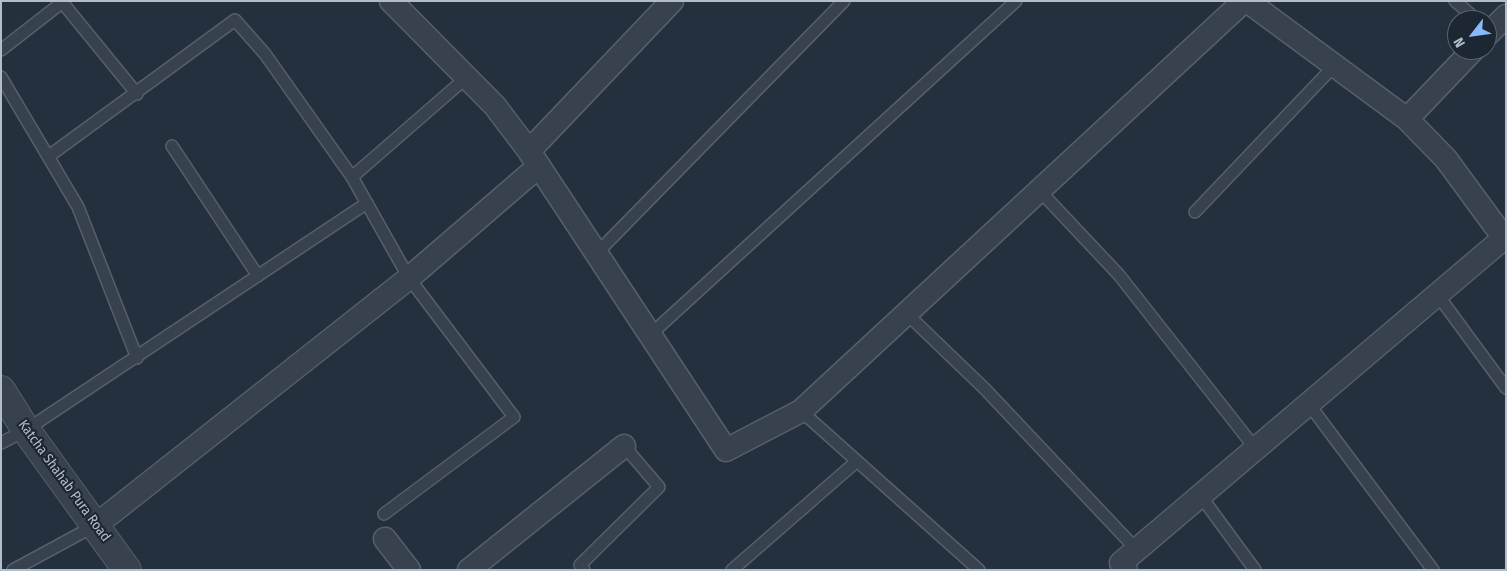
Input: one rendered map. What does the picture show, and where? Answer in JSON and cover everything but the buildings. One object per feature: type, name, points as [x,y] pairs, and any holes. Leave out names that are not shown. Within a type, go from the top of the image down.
[{"type":"street","points":[[96,525],[409,278],[534,158],[672,1]]},
{"type":"street","points":[[392,2],[495,106],[534,158],[726,450],[801,411],[1245,1],[1335,65],[1407,120],[1446,159],[1505,240],[1308,402],[1121,563],[1126,570]]},
{"type":"street","points":[[1407,120],[1464,60]]},
{"type":"street","name":"Katcha Shahab Pura Road","points":[[1,390],[26,430],[127,570]]},
{"type":"street","points":[[469,570],[624,446]]},
{"type":"street","points":[[385,539],[409,570]]},
{"type":"lane","points":[[597,254],[844,1]]},
{"type":"lane","points":[[650,335],[1016,1]]},
{"type":"lane","points":[[1455,1],[1467,10]]},
{"type":"lane","points":[[1,50],[63,2],[137,94]]},
{"type":"lane","points":[[49,156],[137,94],[235,20],[265,54],[352,177],[409,278],[514,417],[384,514]]},
{"type":"lane","points":[[1195,212],[1335,65]]},
{"type":"lane","points":[[1,77],[78,207],[137,358]]},
{"type":"lane","points":[[352,177],[467,77]]},
{"type":"lane","points":[[172,146],[258,276]]},
{"type":"lane","points":[[1040,191],[1119,275],[1255,448]]},
{"type":"lane","points":[[1,443],[26,430],[137,358],[367,203]]},
{"type":"lane","points":[[1437,294],[1506,388]]},
{"type":"lane","points":[[907,314],[985,389],[1136,550]]},
{"type":"lane","points":[[1308,402],[1433,570]]},
{"type":"lane","points":[[801,411],[979,570]]},
{"type":"lane","points":[[584,570],[580,565],[659,487],[624,446]]},
{"type":"lane","points":[[732,570],[857,460]]},
{"type":"lane","points":[[1200,495],[1255,570]]},
{"type":"lane","points":[[13,570],[96,525]]}]
